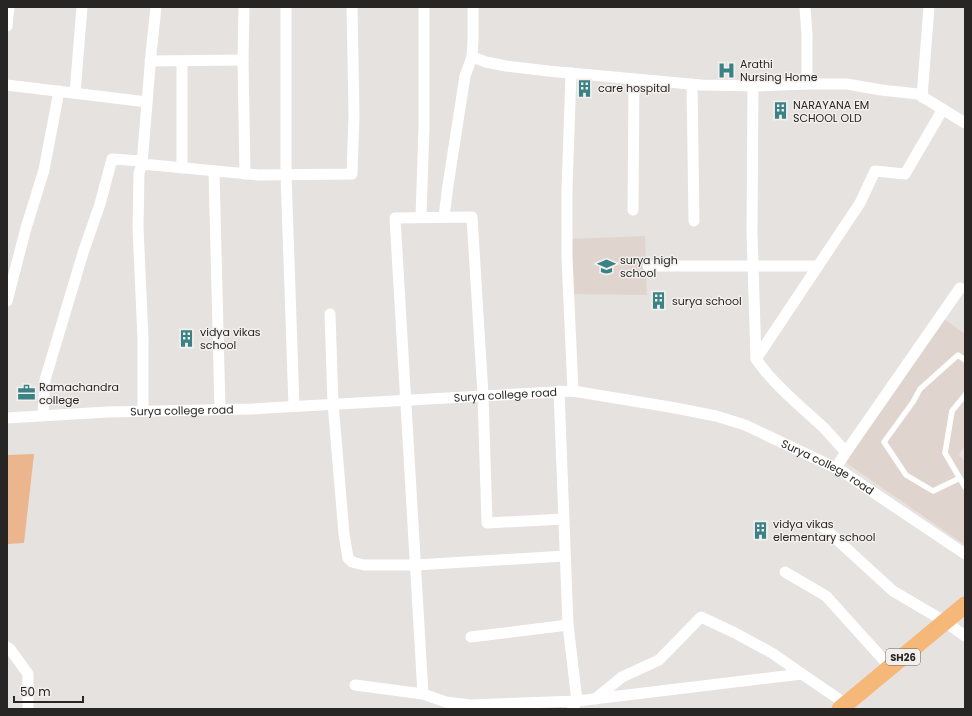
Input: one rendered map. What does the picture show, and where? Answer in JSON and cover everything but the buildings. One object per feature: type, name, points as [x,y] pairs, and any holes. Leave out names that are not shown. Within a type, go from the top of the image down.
[{"type":"main road","name":"SH26","points":[[843,706],[965,605]]},
{"type":"street","points":[[7,26],[9,7]]},
{"type":"street","points":[[75,93],[82,7]]},
{"type":"street","points":[[143,411],[143,339],[138,227],[139,173],[142,163],[156,7]]},
{"type":"street","points":[[244,7],[243,60],[245,174]]},
{"type":"street","points":[[286,7],[286,174],[294,406]]},
{"type":"street","points":[[44,415],[45,380],[80,260],[100,204],[112,159],[245,174],[352,174],[354,115],[352,7]]},
{"type":"street","points":[[422,218],[424,7]]},
{"type":"street","points":[[444,217],[465,76],[472,57],[473,7]]},
{"type":"street","points":[[805,7],[807,35],[806,84]]},
{"type":"street","points":[[922,97],[929,7]]},
{"type":"street","points":[[472,57],[486,62],[506,66],[692,84],[753,86],[847,84],[918,94],[965,123]]},
{"type":"street","points":[[150,61],[243,60]]},
{"type":"street","points":[[182,61],[182,168]]},
{"type":"street","points":[[571,73],[567,189],[567,258],[573,391]]},
{"type":"street","points":[[633,210],[634,79]]},
{"type":"street","points":[[692,84],[694,221]]},
{"type":"street","points":[[7,85],[147,102]]},
{"type":"street","points":[[753,86],[756,359],[766,373],[823,427],[846,452]]},
{"type":"street","points":[[7,301],[26,228],[44,170],[59,91]]},
{"type":"street","points":[[756,359],[860,203],[875,171],[905,174],[943,109]]},
{"type":"street","points":[[214,171],[220,409]]},
{"type":"street","points":[[423,694],[395,218],[472,217],[483,395],[488,523],[563,519]]},
{"type":"street","points":[[648,266],[818,266]]},
{"type":"street","points":[[836,468],[960,288]]},
{"type":"street","points":[[330,314],[334,403],[344,534],[348,558],[352,562],[364,565],[416,565],[565,556]]},
{"type":"street","points":[[559,391],[568,625],[575,705]]},
{"type":"street","name":"Surya college road","points":[[7,418],[44,415],[294,406],[573,391],[716,416],[744,425],[836,468],[965,554]]},
{"type":"street","points":[[822,526],[893,591],[944,621],[965,636]]},
{"type":"street","points":[[785,572],[826,596],[890,667]]},
{"type":"street","points":[[595,699],[622,677],[660,660],[701,617],[772,653],[843,706]]},
{"type":"street","points":[[471,637],[568,625]]},
{"type":"street","points":[[7,647],[28,674],[28,709]]},
{"type":"street","points":[[355,685],[423,694],[446,702],[470,706],[575,705],[595,699],[802,674]]},
{"type":"lane","points":[[960,478],[933,491],[906,475],[884,442],[913,402],[920,389],[958,355],[965,360]]},
{"type":"lane","points":[[965,394],[952,411],[946,454],[965,487]]},
{"type":"shaded area","name":"surya high school","points":[[645,236],[647,295],[569,294],[567,239]]},
{"type":"shaded area","points":[[943,318],[965,334],[965,445],[959,455],[965,461],[965,545],[845,462]]},
{"type":"shaded area","points":[[34,454],[24,543],[7,544],[7,455]]},
{"type":"place","name":"Arathi Nursing Home","points":[[727,70]]},
{"type":"place","name":"care hospital","points":[[585,88]]},
{"type":"place","name":"NARAYANA EM SCHOOL OLD","points":[[780,111]]},
{"type":"place","name":"surya high school","points":[[607,266]]},
{"type":"place","name":"surya school","points":[[659,301]]},
{"type":"place","name":"vidya vikas school","points":[[187,338]]},
{"type":"place","name":"Ramachandra college","points":[[26,393]]},
{"type":"place","name":"vidya vikas elementary school","points":[[760,530]]}]
